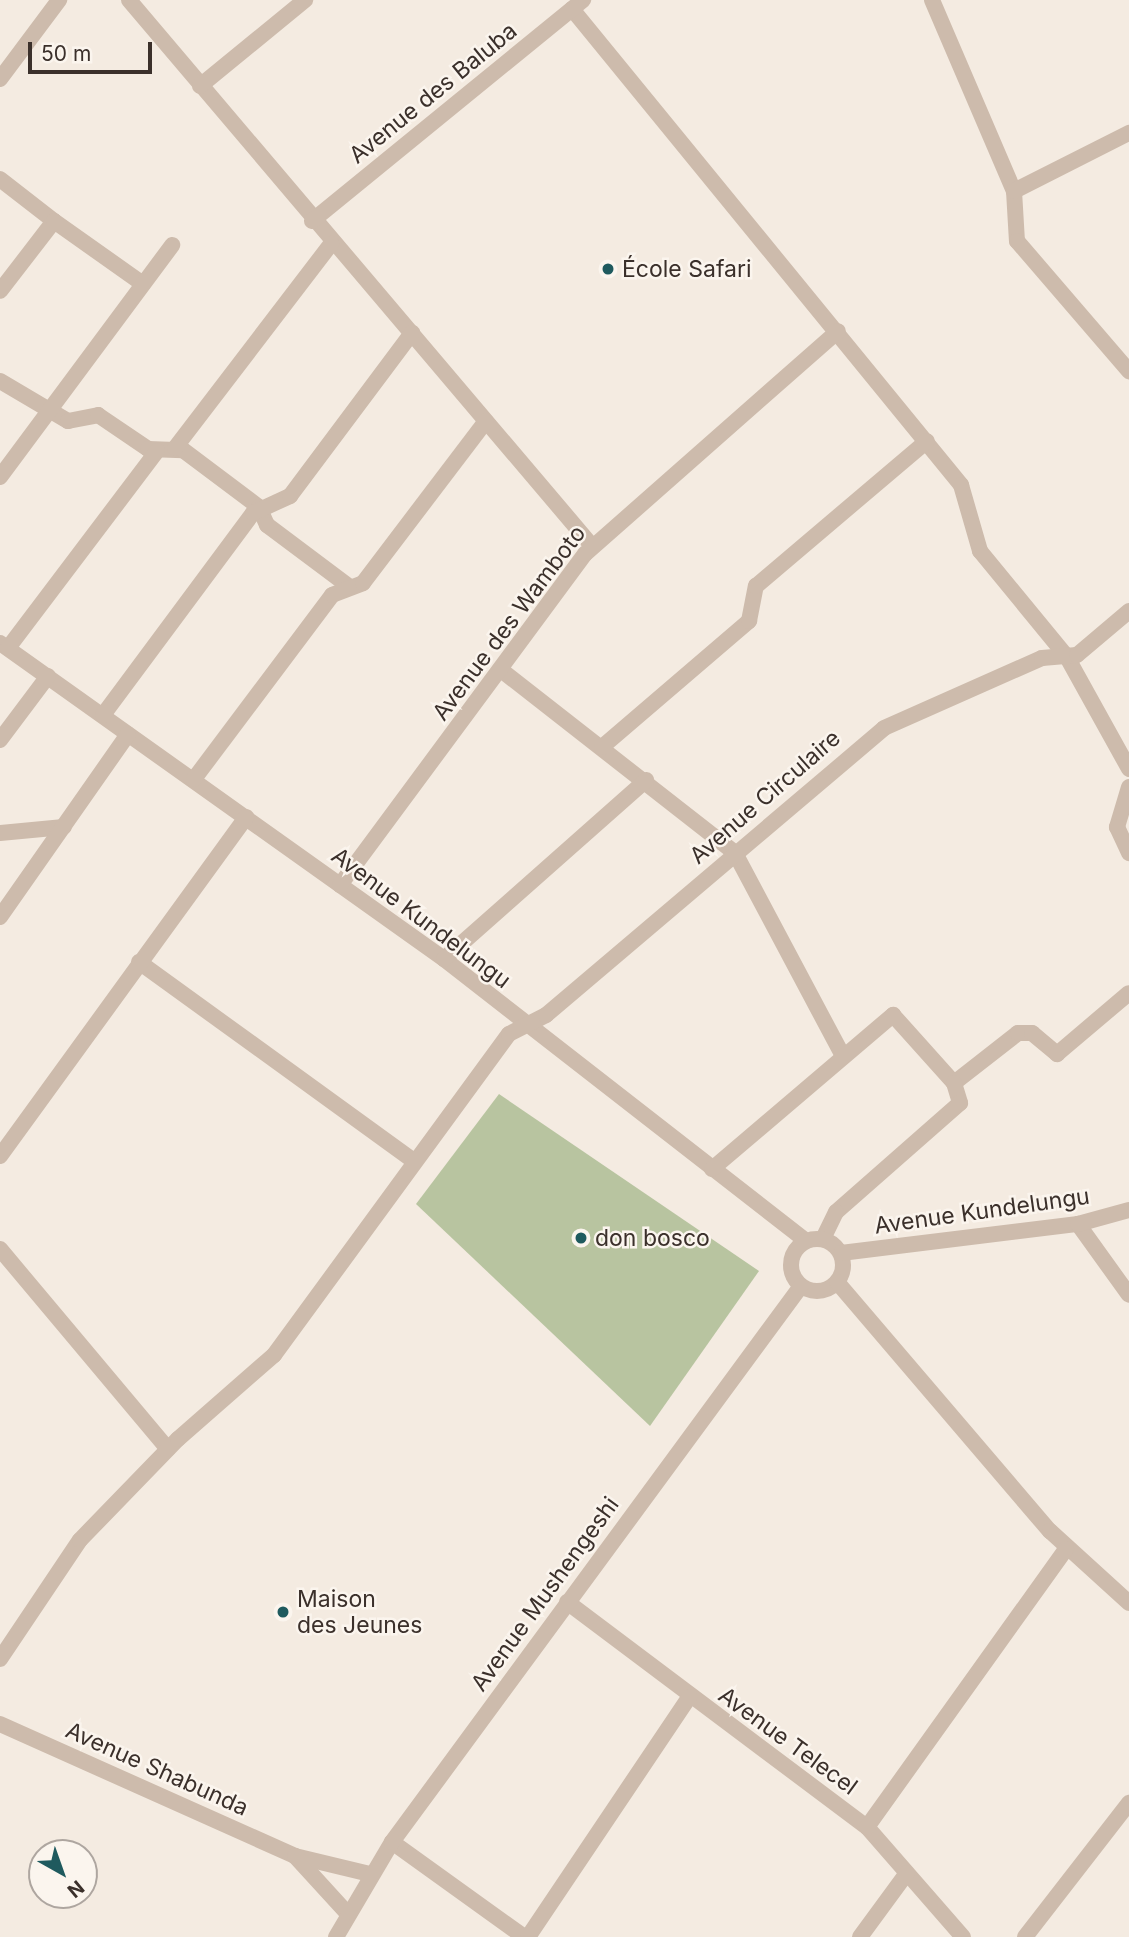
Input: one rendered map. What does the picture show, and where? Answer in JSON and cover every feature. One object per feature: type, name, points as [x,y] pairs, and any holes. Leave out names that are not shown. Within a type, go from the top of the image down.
[{"type":"street","points":[[0,79],[59,0]]},
{"type":"street","points":[[129,0],[331,244],[412,334],[592,546]]},
{"type":"street","points":[[200,86],[304,0]]},
{"type":"street","points":[[932,0],[1014,191],[1017,241],[1129,371]]},
{"type":"street","points":[[577,4],[966,492],[980,551],[1067,657],[1129,764]]},
{"type":"street","name":"Avenue des Baluba","points":[[312,221],[577,4]]},
{"type":"street","points":[[1014,191],[1129,133]]},
{"type":"street","points":[[0,179],[143,284]]},
{"type":"street","points":[[0,291],[54,221]]},
{"type":"street","points":[[0,477],[172,244]]},
{"type":"street","points":[[0,381],[71,422],[98,415],[157,451],[175,448],[331,244]]},
{"type":"street","name":"Avenue des Wamboto","points":[[340,885],[592,546],[838,331]]},
{"type":"street","points":[[103,715],[259,507],[290,496],[412,334]]},
{"type":"street","points":[[194,779],[331,596],[363,583],[486,421]]},
{"type":"street","points":[[602,747],[749,621],[756,586],[927,441]]},
{"type":"street","points":[[175,448],[259,507],[267,525],[350,587]]},
{"type":"street","points":[[4,645],[157,451]]},
{"type":"street","points":[[1067,657],[1129,611]]},
{"type":"street","name":"Avenue Kundelungu","points":[[4,645],[444,959],[522,1023],[806,1241]]},
{"type":"street","name":"Avenue Circulaire","points":[[522,1023],[547,1015],[735,853],[897,720],[1042,658],[1067,657]]},
{"type":"street","points":[[501,670],[646,780],[735,853],[842,1054]]},
{"type":"street","points":[[0,740],[48,676]]},
{"type":"street","points":[[0,917],[128,734]]},
{"type":"street","points":[[444,959],[646,780]]},
{"type":"street","points":[[1129,787],[1117,827],[1129,853]]},
{"type":"street","points":[[0,1156],[246,817]]},
{"type":"street","points":[[0,833],[64,827]]},
{"type":"street","points":[[139,962],[413,1160]]},
{"type":"street","points":[[954,1083],[1018,1033],[1032,1033],[1057,1054],[1129,993]]},
{"type":"street","points":[[712,1169],[842,1054],[893,1015],[954,1083],[961,1098],[954,1112],[836,1212],[823,1239]]},
{"type":"street","points":[[0,1659],[80,1540],[168,1449],[274,1355],[413,1160],[522,1023]]},
{"type":"street","name":"Avenue Kundelungu","points":[[841,1253],[1078,1224],[1129,1210]]},
{"type":"street","points":[[1078,1224],[1129,1295]]},
{"type":"street","points":[[838,1282],[820,1291],[801,1286],[791,1268],[806,1241],[823,1239],[841,1253],[838,1282],[1066,1549],[1129,1603]]},
{"type":"street","points":[[0,1250],[168,1449]]},
{"type":"street","name":"Avenue Mushengeshi","points":[[336,1937],[347,1913],[392,1842],[801,1286]]},
{"type":"street","points":[[867,1827],[1066,1549]]},
{"type":"street","name":"Avenue Telecel","points":[[567,1602],[689,1697],[867,1827],[963,1937]]},
{"type":"street","points":[[392,1842],[526,1937],[689,1697]]},
{"type":"street","name":"Avenue Shabunda","points":[[0,1724],[295,1856]]},
{"type":"street","points":[[1025,1937],[1129,1803]]},
{"type":"street","points":[[295,1856],[370,1874]]},
{"type":"street","points":[[295,1856],[347,1913]]},
{"type":"street","points":[[860,1937],[907,1873]]},
{"type":"green space","name":"don bosco","points":[[499,1094],[759,1271],[650,1426],[416,1204]]},
{"type":"place","name":"École Safari","points":[[608,269]]},
{"type":"place","name":"don bosco","points":[[581,1238]]},
{"type":"place","name":"Maison des Jeunes","points":[[283,1612]]}]
